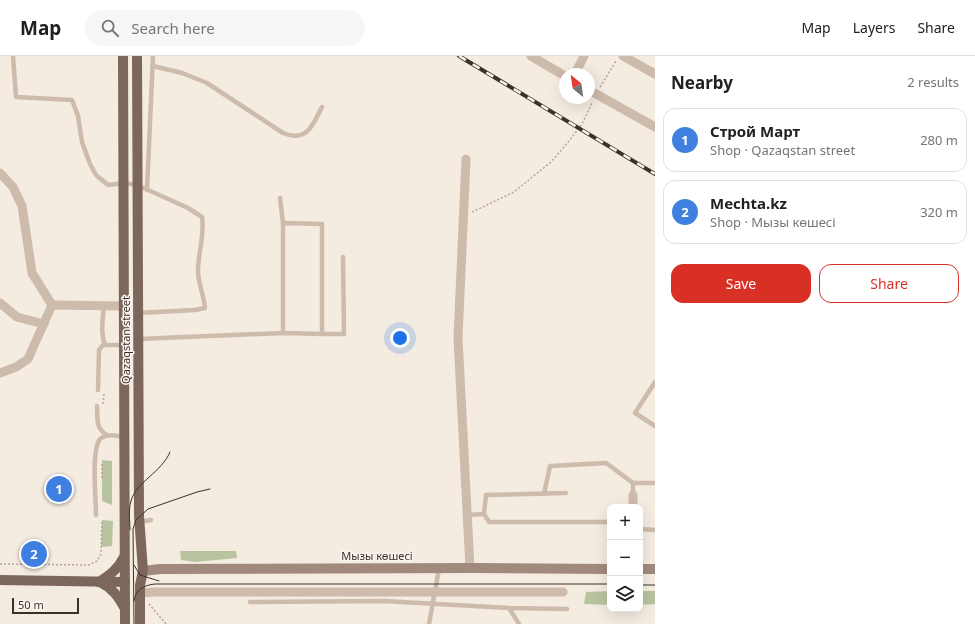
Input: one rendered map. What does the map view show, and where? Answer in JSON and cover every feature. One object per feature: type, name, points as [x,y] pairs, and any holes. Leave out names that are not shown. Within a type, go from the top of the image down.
[{"type":"main road","name":"Qazaqstan street","points":[[123,56],[125,624]]},
{"type":"main road","name":"Qazaqstan street","points":[[137,56],[140,522],[144,571],[140,585],[140,624]]},
{"type":"main road","points":[[124,306],[138,313]]},
{"type":"main road","points":[[124,437],[139,437]]},
{"type":"main road","points":[[99,582],[113,573],[120,566],[125,556]]},
{"type":"main road","name":"Мызы көшесі","points":[[144,571],[160,569],[237,567],[607,569]]},
{"type":"main road","points":[[643,569],[655,570]]},
{"type":"main road","points":[[0,580],[125,582],[144,571]]},
{"type":"main road","points":[[99,582],[109,586],[125,609]]},
{"type":"street","points":[[531,56],[559,72]]},
{"type":"street","points":[[578,68],[584,56]]},
{"type":"street","points":[[623,56],[655,74]]},
{"type":"street","points":[[595,93],[655,127]]},
{"type":"street","points":[[466,159],[458,338],[470,568]]},
{"type":"street","points":[[0,173],[13,187],[22,206],[32,273],[52,305]]},
{"type":"street","points":[[0,303],[17,317],[44,324]]},
{"type":"street","points":[[52,305],[124,306]]},
{"type":"street","points":[[0,373],[16,367],[28,359],[52,305]]},
{"type":"street","points":[[633,495],[633,504]]},
{"type":"street","points":[[140,594],[162,592],[563,592]]},
{"type":"lane","points":[[14,56],[16,97],[72,100],[78,116],[82,142],[96,175],[108,185],[124,183],[137,185],[188,208],[202,217],[204,228],[198,272],[205,308],[195,310],[138,313]]},
{"type":"lane","points":[[147,190],[153,56]]},
{"type":"lane","points":[[153,66],[182,73],[207,83],[283,133],[290,136],[304,135],[309,130],[322,106]]},
{"type":"lane","points":[[280,198],[283,223],[283,333]]},
{"type":"lane","points":[[283,223],[322,224],[322,334]]},
{"type":"lane","points":[[138,339],[283,333],[344,334],[343,257]]},
{"type":"lane","points":[[104,305],[102,334],[105,345]]},
{"type":"lane","points":[[101,389],[99,350],[103,345],[124,345]]},
{"type":"lane","points":[[655,382],[635,413],[655,426]]},
{"type":"lane","points":[[98,406],[98,424],[100,431],[107,435],[124,437]]},
{"type":"lane","points":[[96,515],[95,452],[100,440],[107,435]]},
{"type":"lane","points":[[544,494],[550,466],[606,463],[633,483],[655,483]]},
{"type":"lane","points":[[633,483],[633,495]]},
{"type":"lane","points":[[566,493],[486,495],[484,514],[489,522],[607,522]]},
{"type":"lane","points":[[467,515],[484,514]]},
{"type":"lane","points":[[140,522],[151,520]]},
{"type":"lane","points":[[643,529],[655,530]]},
{"type":"lane","points":[[429,624],[439,568]]},
{"type":"lane","points":[[250,602],[406,601],[509,608],[568,609]]},
{"type":"lane","points":[[509,608],[519,624]]},
{"type":"path","points":[[595,89],[619,56]]},
{"type":"path","points":[[463,216],[514,192],[551,162],[582,124],[589,104]]},
{"type":"path","points":[[101,389],[103,404]]},
{"type":"path","points":[[102,460],[102,481]]},
{"type":"path","points":[[0,564],[89,565],[97,561],[101,554],[102,520]]},
{"type":"path","points":[[140,594],[166,624]]},
{"type":"green space","points":[[102,460],[112,461],[112,505],[102,501]]},
{"type":"green space","points":[[102,520],[113,521],[112,546],[101,547]]},
{"type":"green space","points":[[180,551],[236,551],[237,558],[195,562],[181,560]]},
{"type":"green space","points":[[607,591],[607,605],[584,604],[586,592]]},
{"type":"green space","points":[[643,591],[655,591],[655,604],[643,605]]},
{"type":"tram line","points":[[130,530],[129,516],[131,501],[134,494],[143,482],[161,465],[170,452]]},
{"type":"tram line","points":[[134,624],[133,529],[136,520],[148,509],[210,489]]},
{"type":"tram line","points":[[134,565],[140,575],[159,581]]},
{"type":"tram line","points":[[134,601],[138,591],[155,584],[607,584]]},
{"type":"tram line","points":[[643,585],[655,585]]},
{"type":"railway","points":[[459,56],[655,174]]},
{"type":"place","name":"Строй Март","points":[[59,489]]},
{"type":"place","name":"Mechta.kz","points":[[34,554]]}]
